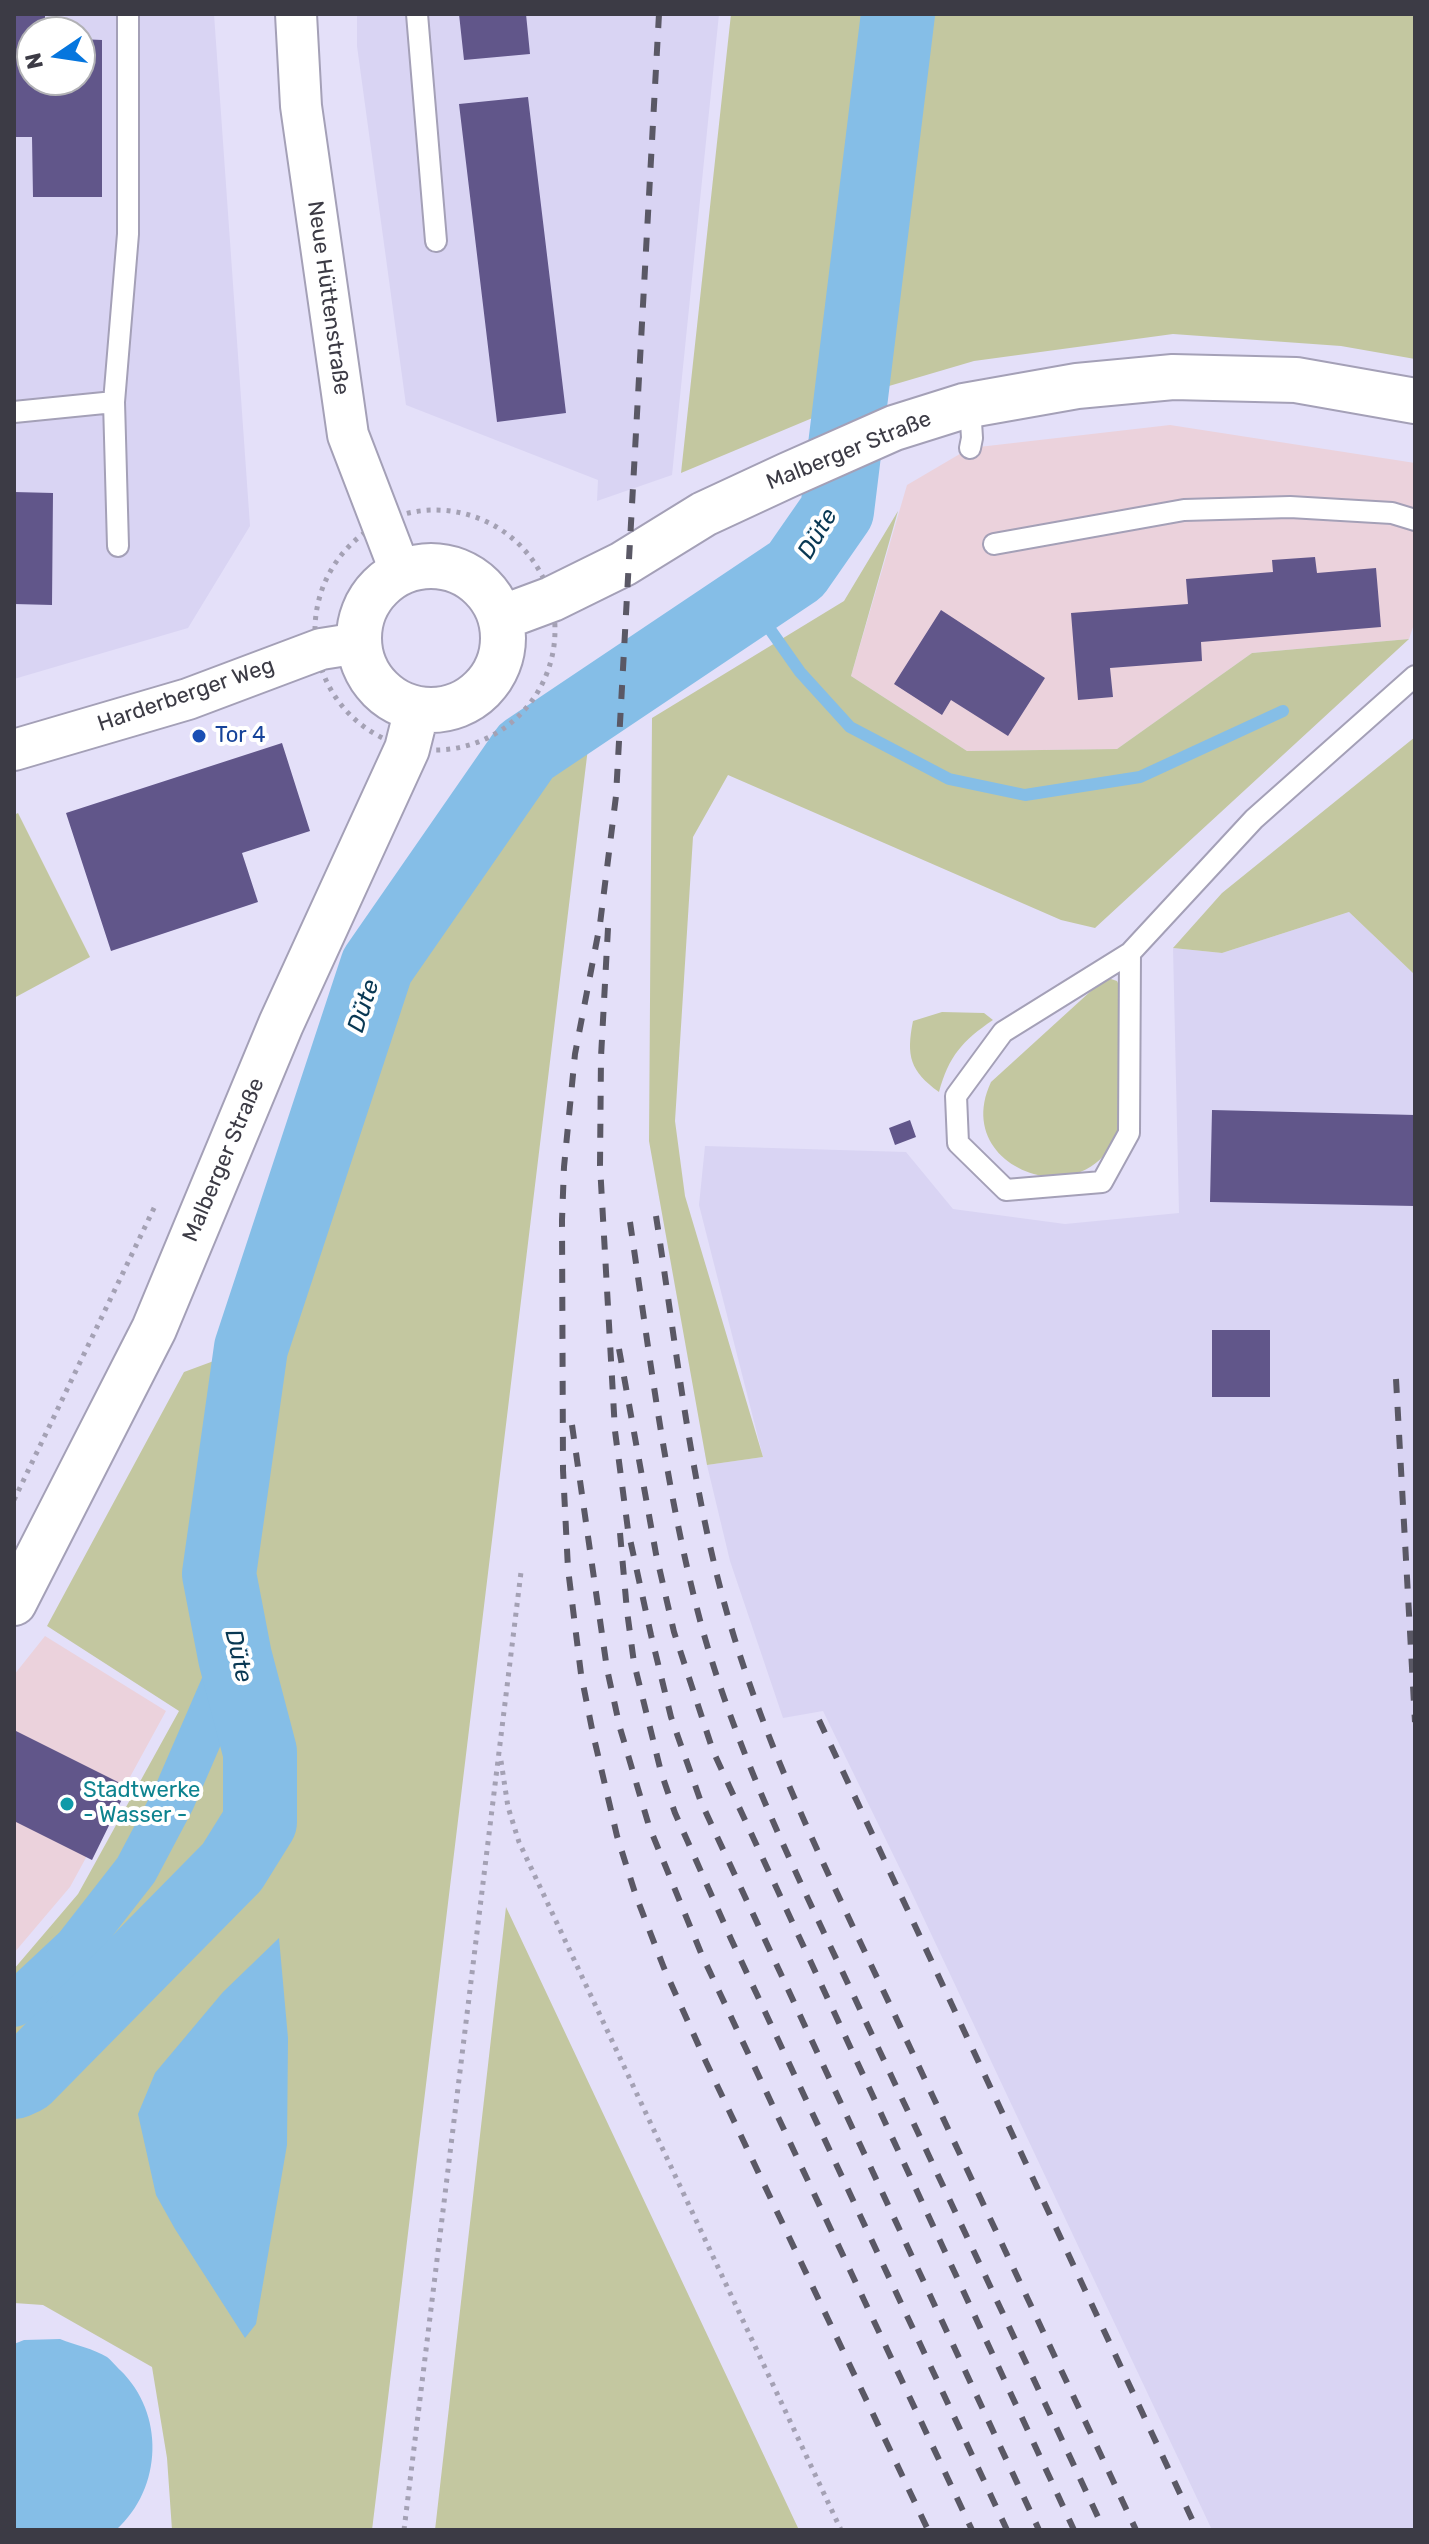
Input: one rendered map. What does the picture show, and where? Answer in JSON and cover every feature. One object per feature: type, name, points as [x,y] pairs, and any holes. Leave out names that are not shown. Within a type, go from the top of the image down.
[{"type":"street","name":"Neue Hüttenstraße","points":[[296,14],[301,106],[348,435],[401,573]]},
{"type":"street","name":"Malberger Straße","points":[[501,618],[552,599],[623,564],[704,514],[788,475],[894,428],[970,405],[1077,386],[1173,377],[1296,380],[1415,401]]},
{"type":"street","points":[[430,565],[454,569],[474,580],[490,597],[501,618],[503,643],[497,667],[484,687],[465,702],[441,710],[412,729],[395,701],[377,686],[364,666],[340,646],[361,620],[370,598],[386,581],[430,565]]},
{"type":"street","name":"Harderberger Weg","points":[[14,750],[188,699],[340,646]]},
{"type":"street","name":"Malberger Straße","points":[[14,1603],[154,1329],[281,1024],[412,729]]},
{"type":"lane","points":[[118,546],[114,402],[128,234],[128,14]]},
{"type":"lane","points":[[417,14],[436,241]]},
{"type":"lane","points":[[14,412],[114,402]]},
{"type":"lane","points":[[970,405],[970,448]]},
{"type":"lane","points":[[994,544],[1184,510],[1290,507],[1392,513],[1415,520]]},
{"type":"lane","points":[[1130,953],[1129,1133],[1102,1182],[1006,1190],[958,1143],[956,1096],[1003,1032],[1130,953],[1254,819],[1415,676]]},
{"type":"path","points":[[440,508],[498,526],[540,569],[552,599],[556,631],[549,672],[528,709],[496,735],[457,750],[412,729],[378,739],[329,692],[340,646],[315,609],[337,556],[381,520],[440,508]]},
{"type":"path","points":[[404,2530],[521,1572]]},
{"type":"path","points":[[500,1751],[508,1807],[519,1842],[841,2530]]},
{"type":"shaded area","points":[[14,14],[214,14],[250,526],[188,628],[14,679]]},
{"type":"shaded area","points":[[357,14],[719,14],[672,475],[597,501],[598,480],[406,405],[357,46]]},
{"type":"shaded area","points":[[1170,425],[1415,463],[1415,621],[1409,639],[1252,653],[1117,749],[967,751],[851,676],[907,485],[970,448]]},
{"type":"shaded area","points":[[1349,912],[1415,975],[1415,2530],[1212,2530],[823,1711],[783,1718],[730,1561],[707,1465],[763,1457],[699,1205],[705,1146],[906,1152],[953,1209],[1065,1224],[1179,1213],[1173,948],[1222,953]]},
{"type":"shaded area","points":[[45,1636],[166,1711],[70,1887],[14,1953],[14,1675]]},
{"type":"green space","points":[[731,14],[1415,14],[1415,359],[1341,346],[1173,334],[974,361],[889,386],[681,473]]},
{"type":"green space","points":[[898,511],[851,676],[967,751],[1117,749],[1252,653],[1409,639],[1095,928],[1061,920],[728,775],[693,837],[675,1121],[685,1196],[763,1457],[707,1465],[649,1141],[652,718],[844,601]]},
{"type":"green space","points":[[1415,737],[1415,975],[1349,912],[1222,953],[1173,948],[1222,893]]},
{"type":"green space","points":[[588,748],[372,2530],[172,2530],[167,2458],[152,2367],[43,2305],[14,2303],[14,1969],[78,1894],[179,1711],[47,1626],[184,1372],[284,1335],[400,976],[518,798]]},
{"type":"green space","points":[[18,813],[90,957],[14,998],[14,815]]},
{"type":"green space","points":[[1103,980],[1117,981],[1120,987],[1121,1121],[1107,1152],[1085,1170],[1058,1177],[1031,1173],[1007,1161],[990,1141],[983,1114],[991,1082]]},
{"type":"green space","points":[[942,1012],[984,1013],[993,1020],[958,1050],[939,1092],[916,1070],[910,1044],[913,1021]]},
{"type":"green space","points":[[506,1907],[799,2530],[435,2530]]},
{"type":"water","points":[[279,1938],[288,2038],[287,2145],[256,2324],[245,2338],[156,2195],[138,2114],[155,2073],[223,1992]]},
{"type":"water","points":[[60,2339],[107,2357],[135,2387],[145,2407],[151,2428],[150,2472],[132,2513],[116,2530],[14,2530],[14,2344],[24,2340]]},
{"type":"building","points":[[14,14],[45,14],[16,16],[16,96],[96,96],[96,40],[102,40],[102,197],[33,197],[32,137],[14,137]]},
{"type":"building","points":[[459,14],[526,14],[530,54],[464,60]]},
{"type":"building","points":[[528,97],[566,413],[497,422],[459,104]]},
{"type":"building","points":[[14,492],[53,493],[52,605],[14,604]]},
{"type":"building","points":[[1315,557],[1317,573],[1376,568],[1381,627],[1201,642],[1202,661],[1110,668],[1113,697],[1078,700],[1071,613],[1188,604],[1186,579],[1273,572],[1272,560]]},
{"type":"building","points":[[941,610],[1045,678],[1008,736],[951,700],[942,715],[894,684]]},
{"type":"building","points":[[282,743],[310,831],[242,853],[258,902],[111,951],[66,813]]},
{"type":"building","points":[[1212,1110],[1415,1115],[1415,1206],[1210,1202]]},
{"type":"building","points":[[910,1120],[916,1137],[895,1145],[889,1128]]},
{"type":"building","points":[[1212,1330],[1270,1330],[1270,1397],[1212,1397]]},
{"type":"building","name":"Stadtwerke - Wasser -","points":[[14,1730],[128,1787],[92,1860],[14,1821]]},
{"type":"waterway","name":"Düte","points":[[14,2082],[25,2077],[232,1867],[260,1822],[260,1752],[235,1657],[219,1574],[251,1348],[377,966],[526,751],[796,570],[837,511],[898,14]]},
{"type":"waterway","points":[[750,601],[800,672],[850,727],[949,779],[1025,795],[1140,777],[1283,711]]},
{"type":"waterway","points":[[14,2005],[76,1947],[136,1870],[173,1800],[235,1657]]},
{"type":"railway","points":[[659,14],[616,796],[600,924],[575,1054],[564,1167],[563,1470],[568,1569],[581,1674],[593,1734],[617,1836],[636,1896],[706,2062],[928,2530]]},
{"type":"railway","points":[[608,928],[601,1057],[600,1165],[615,1431],[628,1530],[671,1717],[701,1802],[1039,2530]]},
{"type":"railway","points":[[656,1216],[686,1420],[705,1521],[729,1620],[764,1724],[829,1875],[1136,2530]]},
{"type":"railway","points":[[630,1222],[678,1525],[701,1624],[734,1726],[797,1874],[1104,2530]]},
{"type":"railway","points":[[619,1349],[656,1554],[674,1632],[713,1751],[1074,2530]]},
{"type":"railway","points":[[1396,1379],[1415,1722]]},
{"type":"railway","points":[[572,1425],[607,1669],[620,1728],[649,1826],[701,1953],[972,2530]]},
{"type":"railway","points":[[620,1533],[634,1663],[661,1772],[675,1813],[1007,2530]]},
{"type":"railway","points":[[819,1720],[1197,2530]]},
{"type":"place","name":"Tor 4","points":[[199,736]]},
{"type":"place","name":"Stadtwerke - Wasser -","points":[[67,1804]]}]
